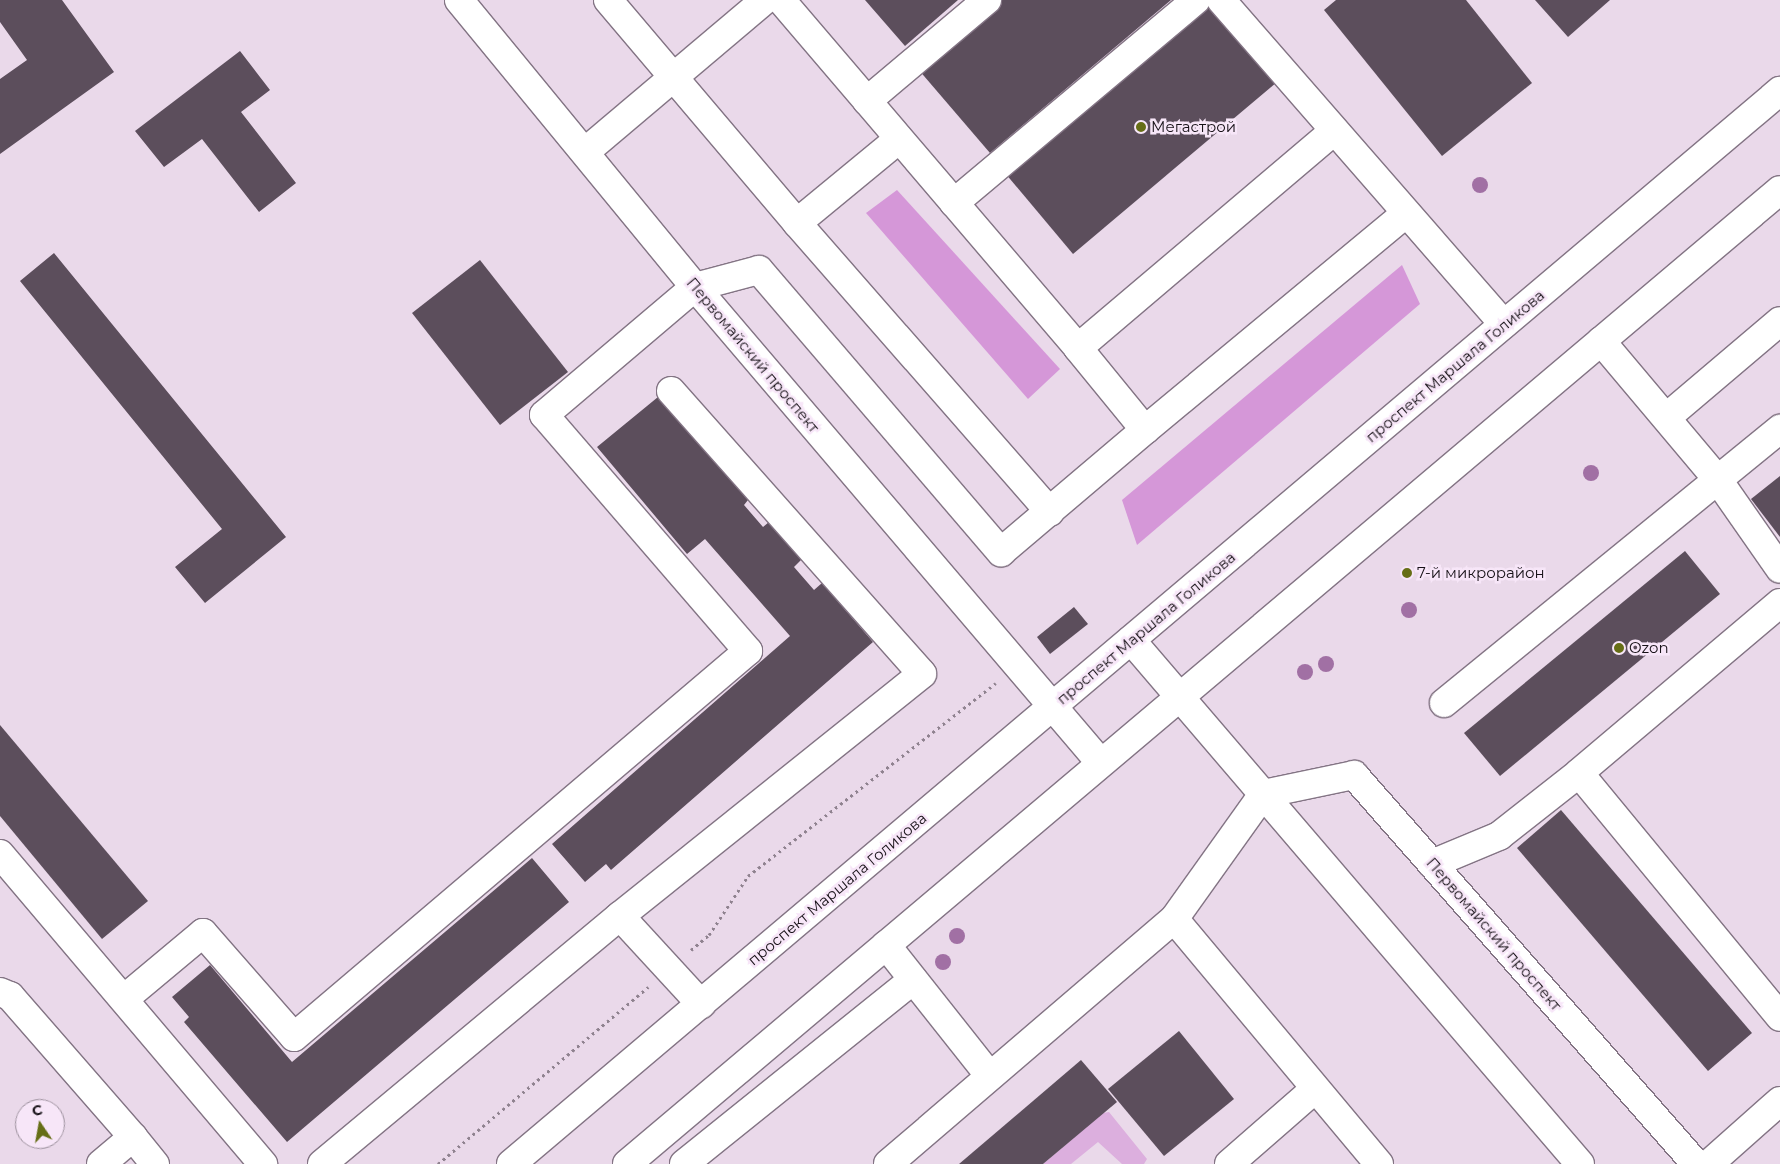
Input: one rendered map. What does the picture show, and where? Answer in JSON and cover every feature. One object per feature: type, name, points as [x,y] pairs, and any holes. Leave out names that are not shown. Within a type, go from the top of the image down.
[{"type":"main road","name":"Первомайский проспект","points":[[458,0],[695,287],[1100,762]]},
{"type":"main road","points":[[608,0],[797,223],[1050,512]]},
{"type":"main road","points":[[585,152],[675,78],[765,0]]},
{"type":"main road","points":[[781,0],[1078,348],[1145,430]]},
{"type":"main road","points":[[868,101],[987,0]]},
{"type":"main road","points":[[954,203],[1196,0]]},
{"type":"main road","points":[[1221,0],[1504,324]]},
{"type":"main road","name":"проспект Маршала Голикова","points":[[511,1164],[1780,91]]},
{"type":"main road","points":[[1078,348],[1334,131]]},
{"type":"main road","points":[[797,223],[899,139]]},
{"type":"main road","points":[[627,1164],[1100,762],[1780,190]]},
{"type":"main road","points":[[124,999],[203,933],[294,1037],[748,651],[544,415],[695,287],[760,270],[1001,552],[1406,213]]},
{"type":"main road","points":[[1667,417],[1780,321]]},
{"type":"main road","points":[[1601,341],[1667,417],[1718,480],[1780,569]]},
{"type":"main road","points":[[322,1164],[620,916],[922,674],[671,391]]},
{"type":"main road","points":[[1444,703],[1780,429]]},
{"type":"main road","points":[[1432,864],[1499,836],[1579,773],[1780,603]]},
{"type":"main road","points":[[1131,640],[1580,1164]]},
{"type":"main road","points":[[1579,773],[1780,1017]]},
{"type":"main road","name":"Первомайский проспект","points":[[1263,794],[1354,775],[1696,1164]]},
{"type":"main road","points":[[888,1164],[1174,919],[1263,794]]},
{"type":"main road","points":[[0,854],[263,1164]]},
{"type":"main road","points":[[620,916],[701,1004]]},
{"type":"main road","points":[[1174,919],[1379,1164]]},
{"type":"main road","points":[[886,945],[990,1076]]},
{"type":"main road","points":[[660,1136],[684,1164],[913,980]]},
{"type":"main road","points":[[0,992],[10,996],[155,1164]]},
{"type":"main road","points":[[1229,1164],[1315,1089]]},
{"type":"main road","points":[[1709,1164],[1780,1101]]},
{"type":"main road","points":[[101,1164],[133,1137]]},
{"type":"path","points":[[438,1164],[709,935],[748,876],[1019,665]]},
{"type":"shaded area","points":[[897,190],[1060,369],[1028,399],[866,213]]},
{"type":"shaded area","points":[[1402,265],[1420,304],[1137,545],[1122,500]]},
{"type":"shaded area","points":[[1109,1112],[1147,1159],[1144,1164],[1122,1164],[1098,1142],[1071,1164],[1043,1164],[1103,1113]]},
{"type":"building","points":[[0,0],[62,0],[114,72],[0,154],[0,79],[27,60],[0,22]]},
{"type":"building","points":[[865,0],[958,0],[905,46]]},
{"type":"building","points":[[999,0],[1171,0],[990,153],[918,69]]},
{"type":"building","points":[[1336,0],[1466,0],[1532,83],[1442,156],[1324,10]]},
{"type":"building","points":[[1535,0],[1610,0],[1568,37]]},
{"type":"building","name":"Мегастрой","points":[[1209,1],[1277,82],[1073,254],[1005,173]]},
{"type":"building","points":[[240,51],[270,90],[241,112],[296,183],[259,212],[202,139],[164,167],[135,131]]},
{"type":"building","points":[[54,253],[286,537],[205,603],[175,567],[222,529],[20,281]]},
{"type":"building","points":[[480,260],[568,372],[500,425],[412,313]]},
{"type":"building","points":[[658,397],[748,500],[744,505],[763,527],[769,522],[802,559],[794,567],[814,590],[822,583],[873,642],[611,870],[606,864],[585,882],[552,844],[790,636],[705,539],[687,554],[597,447]]},
{"type":"building","points":[[1780,476],[1780,537],[1751,499]]},
{"type":"building","points":[[1685,551],[1720,594],[1500,776],[1464,733]]},
{"type":"building","points":[[1074,607],[1088,624],[1050,654],[1037,637]]},
{"type":"building","points":[[0,725],[148,901],[102,939],[0,816]]},
{"type":"building","points":[[1561,810],[1752,1033],[1708,1071],[1517,848]]},
{"type":"building","points":[[532,858],[569,902],[287,1142],[184,1022],[189,1017],[172,997],[210,965],[292,1062]]},
{"type":"building","points":[[1179,1031],[1234,1099],[1164,1156],[1108,1089]]},
{"type":"building","points":[[1081,1060],[1117,1102],[1043,1164],[959,1164]]},
{"type":"place","name":"Мегастрой","points":[[1141,127]]},
{"type":"place","name":"7-й микрорайон","points":[[1407,573]]},
{"type":"place","name":"Ozon","points":[[1619,648]]}]
